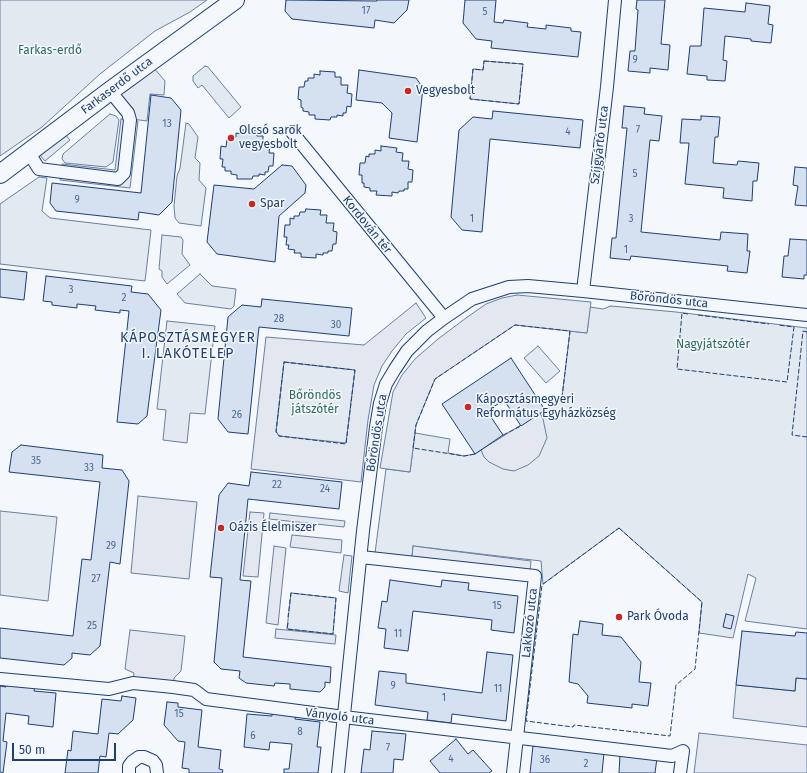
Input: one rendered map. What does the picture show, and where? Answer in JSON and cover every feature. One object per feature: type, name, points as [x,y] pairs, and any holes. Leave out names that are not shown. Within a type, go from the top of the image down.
[{"type":"street","name":"Farkaserdő utca","points":[[0,174],[110,91],[235,0]]},
{"type":"street","name":"Szíjgyártó utca","points":[[583,291],[607,87],[615,0]]},
{"type":"street","points":[[29,153],[39,168],[118,179],[122,176],[124,173],[130,120],[128,113],[110,91]]},
{"type":"street","name":"Kordován tér","points":[[292,132],[444,318]]},
{"type":"street","name":"Bőröndös utca","points":[[338,773],[370,474],[380,403],[386,384],[407,351],[444,318],[472,299],[509,287],[528,286],[583,291],[807,315]]},
{"type":"street","name":"Lakkozó utca","points":[[361,557],[535,576],[513,773]]},
{"type":"street","name":"Ványoló utca","points":[[0,679],[109,689],[133,683],[173,687],[194,690],[206,699],[344,717],[672,756],[683,751],[680,773]]},
{"type":"street","points":[[129,773],[129,766],[139,757],[144,757],[153,761],[156,765],[157,773]]},
{"type":"green space","name":"Farkas-erdő","points":[[0,0],[207,0],[190,12],[155,31],[100,74],[42,127],[0,156]]},
{"type":"green space","points":[[484,61],[523,64],[519,104],[470,99],[473,69],[483,70]]},
{"type":"green space","points":[[205,66],[208,67],[241,107],[229,118],[202,85],[198,88],[193,81],[193,76]]},
{"type":"green space","points":[[153,67],[165,81],[164,95],[150,94],[147,121],[132,119],[120,96],[120,93]]},
{"type":"green space","points":[[110,114],[116,116],[119,120],[113,162],[106,167],[65,163],[62,159],[63,154]]},
{"type":"green space","points":[[186,123],[189,124],[198,137],[195,158],[200,163],[199,180],[206,188],[201,226],[179,223],[175,218],[174,206],[177,176],[180,168]]},
{"type":"green space","points":[[39,177],[47,178],[42,211],[50,218],[151,230],[145,281],[0,264],[0,204]]},
{"type":"green space","points":[[162,235],[181,237],[183,240],[182,254],[190,265],[167,284],[162,277],[162,271],[159,269]]},
{"type":"green space","points":[[200,274],[212,286],[236,289],[234,306],[231,309],[185,303],[177,294]]},
{"type":"green space","name":"Nagyjátszótér","points":[[611,306],[676,312],[807,328],[807,629],[745,621],[756,578],[748,574],[733,638],[699,633],[702,602],[619,528],[543,584],[541,561],[413,546],[412,557],[375,553],[386,469],[410,472],[415,433],[450,439],[448,453],[464,456],[475,454],[545,410],[562,397],[570,331],[587,333],[590,307],[603,309]]},
{"type":"green space","points":[[167,321],[215,326],[205,414],[190,413],[187,443],[163,440],[166,410],[157,409]]},
{"type":"green space","points":[[538,346],[560,371],[546,383],[524,358]]},
{"type":"green space","name":"Bőröndös játszótér","points":[[284,362],[355,370],[346,444],[279,436],[276,432]]},
{"type":"green space","points":[[0,511],[57,517],[48,601],[0,595]]},
{"type":"green space","points":[[291,593],[336,598],[333,634],[287,629]]},
{"type":"shaded area","points":[[121,119],[138,121],[130,188],[60,180],[62,164],[115,170]]},
{"type":"shaded area","points":[[65,134],[70,140],[45,161],[39,154]]},
{"type":"shaded area","points":[[517,295],[591,302],[587,333],[515,325],[435,379],[416,425],[410,472],[380,468],[393,392],[402,375],[415,359],[438,339],[486,304],[502,298]]},
{"type":"shaded area","points":[[416,303],[426,318],[406,334],[392,351],[382,366],[374,385],[368,420],[361,482],[251,469],[266,337],[364,345]],"holes":[[[284,362],[355,370],[346,443],[279,436],[276,431]]]},
{"type":"shaded area","points":[[540,413],[543,419],[547,438],[539,456],[528,465],[514,471],[503,469],[489,462],[484,457],[481,450]]},
{"type":"shaded area","points":[[138,496],[197,502],[189,579],[131,573]]},
{"type":"shaded area","points":[[250,512],[264,513],[258,577],[243,576]]},
{"type":"shaded area","points":[[270,513],[345,521],[344,527],[269,519]]},
{"type":"shaded area","points":[[292,535],[342,540],[341,553],[290,547]]},
{"type":"shaded area","points":[[274,546],[286,548],[278,625],[266,623]]},
{"type":"shaded area","points":[[413,546],[531,561],[530,572],[412,557]]},
{"type":"shaded area","points":[[344,555],[352,556],[348,593],[339,591]]},
{"type":"shaded area","points":[[276,629],[336,635],[335,644],[275,638]]},
{"type":"shaded area","points":[[130,630],[185,636],[181,671],[174,678],[173,687],[133,683],[134,673],[125,669]]},
{"type":"shaded area","points":[[796,678],[807,679],[807,727],[733,718],[736,685],[795,691]]},
{"type":"shaded area","points":[[699,733],[807,745],[807,773],[694,773]]},
{"type":"building","points":[[286,0],[409,0],[407,10],[394,23],[375,20],[374,28],[292,19],[285,11]]},
{"type":"building","points":[[465,0],[496,0],[494,22],[503,23],[504,20],[528,23],[527,27],[546,29],[546,25],[571,28],[571,31],[581,32],[578,57],[491,48],[492,41],[476,39],[463,23]]},
{"type":"building","points":[[637,0],[665,0],[661,44],[670,45],[668,70],[650,68],[650,73],[628,71],[630,51],[635,51],[638,10],[636,9]]},
{"type":"building","points":[[746,3],[770,6],[768,24],[773,25],[771,43],[725,36],[723,60],[727,61],[725,81],[707,80],[707,76],[687,74],[690,46],[701,46],[704,8],[745,12]]},
{"type":"building","points":[[359,70],[416,78],[423,88],[417,142],[389,138],[392,113],[382,103],[356,100]]},
{"type":"building","points":[[320,71],[335,72],[335,77],[341,77],[341,85],[348,85],[347,93],[352,94],[351,107],[347,106],[346,113],[343,113],[343,116],[337,115],[337,117],[331,117],[330,120],[315,119],[315,115],[309,115],[309,112],[303,111],[303,108],[301,107],[301,100],[298,99],[299,87],[304,87],[305,81],[308,81],[308,78],[314,78],[314,74],[320,75]]},
{"type":"building","points":[[151,95],[171,98],[181,110],[172,202],[159,215],[139,212],[138,220],[56,211],[50,203],[52,183],[141,193]]},
{"type":"building","points":[[624,106],[645,108],[644,114],[662,116],[659,141],[650,140],[641,232],[720,240],[721,232],[748,234],[747,251],[750,251],[747,273],[727,271],[728,266],[631,256],[630,260],[610,258],[612,238],[616,238],[627,128],[622,128]]},
{"type":"building","points":[[493,111],[583,120],[580,148],[490,139],[482,232],[462,230],[451,217],[459,130],[473,117],[492,119]]},
{"type":"building","points":[[701,116],[720,117],[718,137],[715,137],[713,163],[737,165],[738,161],[759,163],[757,181],[753,181],[752,201],[723,198],[724,188],[685,184],[689,143],[680,143],[682,119],[701,120]]},
{"type":"building","points":[[242,130],[257,131],[257,136],[263,136],[263,144],[270,145],[269,153],[274,153],[273,166],[269,166],[268,172],[265,172],[265,175],[259,174],[259,176],[253,176],[252,179],[237,179],[237,175],[231,174],[231,171],[225,171],[225,167],[222,167],[223,159],[220,159],[221,146],[226,147],[227,140],[230,140],[230,137],[236,137],[236,133],[242,134]]},
{"type":"building","points":[[381,146],[397,148],[396,152],[403,153],[402,161],[409,161],[408,169],[413,170],[412,182],[408,182],[408,189],[399,191],[398,193],[392,192],[392,196],[376,195],[377,191],[370,191],[370,188],[364,187],[364,183],[362,183],[362,175],[359,175],[360,163],[365,163],[366,156],[369,157],[369,154],[375,154],[375,150],[381,151]]},
{"type":"building","name":"Spar","points":[[282,165],[292,166],[306,185],[305,193],[279,216],[275,262],[217,254],[207,242],[214,185],[254,189]]},
{"type":"building","points":[[795,167],[807,168],[807,206],[795,205],[798,186],[793,185]]},
{"type":"building","points":[[306,209],[321,210],[320,215],[327,215],[326,223],[334,223],[333,231],[337,232],[336,244],[333,244],[332,251],[323,253],[323,255],[316,254],[316,258],[301,257],[301,253],[294,253],[295,250],[288,249],[289,245],[286,245],[287,237],[284,237],[285,225],[290,225],[290,218],[294,219],[294,216],[299,216],[300,212],[305,212]]},
{"type":"building","points":[[790,239],[807,240],[807,275],[804,275],[804,279],[782,277],[784,256],[788,256]]},
{"type":"building","points":[[0,269],[27,272],[24,300],[0,297]]},
{"type":"building","points":[[46,276],[132,286],[131,292],[148,294],[161,310],[147,416],[138,424],[117,422],[129,311],[120,310],[120,313],[95,310],[96,306],[77,304],[77,308],[52,305],[52,302],[43,301]]},
{"type":"building","points":[[262,299],[352,308],[349,336],[259,327],[248,434],[228,432],[218,419],[228,317],[242,305],[261,307]]},
{"type":"building","name":"Káposztásmegyeri Református Egyházközség","points":[[511,358],[545,410],[521,426],[504,400],[487,411],[503,435],[475,454],[442,404]]},
{"type":"building","points":[[21,445],[103,455],[102,468],[122,470],[129,481],[120,564],[110,562],[100,646],[90,655],[72,653],[72,658],[64,665],[0,658],[0,628],[73,636],[82,559],[91,560],[100,482],[9,472],[12,452]]},
{"type":"building","points":[[251,472],[342,482],[339,509],[248,499],[240,580],[251,581],[243,657],[331,667],[330,683],[325,682],[325,687],[320,692],[290,689],[290,684],[275,683],[274,686],[246,683],[239,678],[240,671],[221,669],[214,662],[222,578],[210,577],[219,495],[228,483],[249,486]]},
{"type":"building","points":[[390,580],[441,587],[442,580],[469,583],[468,590],[518,596],[514,633],[491,630],[492,620],[413,611],[408,651],[384,648],[386,629],[378,628],[382,601],[387,602]]},
{"type":"building","points":[[726,614],[734,616],[731,629],[723,627]]},
{"type":"building","points":[[580,621],[603,624],[602,635],[621,637],[641,662],[639,682],[651,683],[648,706],[632,704],[632,708],[587,703],[588,696],[578,684],[569,682],[573,634],[578,635]]},
{"type":"building","points":[[742,631],[795,636],[796,632],[807,633],[807,679],[796,678],[795,691],[736,685]]},
{"type":"building","points":[[487,652],[513,655],[506,721],[452,714],[451,723],[427,720],[428,712],[375,705],[379,671],[406,674],[406,683],[482,693]]},
{"type":"building","points":[[6,683],[35,686],[34,691],[56,693],[53,727],[28,724],[29,716],[6,713],[3,741],[7,742],[3,773],[0,772],[0,686],[6,687]]},
{"type":"building","points":[[122,696],[136,698],[133,720],[118,734],[109,733],[106,757],[100,756],[98,773],[65,773],[68,750],[71,751],[73,731],[98,734],[102,699],[121,701]]},
{"type":"building","points":[[167,702],[178,703],[178,707],[202,710],[198,747],[221,750],[219,769],[223,770],[222,773],[189,773],[189,769],[182,768],[185,742],[178,741],[164,725]]},
{"type":"building","points":[[272,711],[296,714],[295,719],[320,722],[317,747],[321,747],[318,773],[284,773],[284,769],[289,769],[292,744],[270,742],[269,750],[244,747],[247,714],[272,716]]},
{"type":"building","points":[[372,731],[406,734],[403,760],[394,759],[393,773],[361,773],[364,749],[370,750]]},
{"type":"building","points":[[456,739],[468,754],[473,750],[492,771],[489,773],[440,773],[430,761]]},
{"type":"building","points":[[533,746],[604,753],[602,773],[530,773]]},
{"type":"building","points":[[620,755],[657,758],[655,773],[619,773]]},
{"type":"fence","points":[[484,61],[523,64],[519,104],[470,99],[473,69],[483,70],[484,61]]},
{"type":"fence","points":[[688,314],[682,313],[677,369],[787,382],[794,327],[778,325]]},
{"type":"fence","points":[[698,315],[769,324]]},
{"type":"fence","points":[[475,454],[464,456],[413,448],[416,425],[435,379],[515,325],[570,331],[562,397],[545,410]]},
{"type":"fence","points":[[807,332],[803,331],[792,435],[807,437]]},
{"type":"fence","points":[[284,362],[355,370],[346,444],[279,436],[276,432],[284,362]]},
{"type":"fence","points":[[503,435],[521,426]]},
{"type":"fence","points":[[619,528],[702,602],[695,669],[676,685],[670,736],[526,721],[542,585],[619,528]]},
{"type":"fence","points":[[288,617],[291,593],[336,598],[333,634],[287,629],[288,623]]},
{"type":"place","name":"Vegyesbolt","points":[[408,91]]},
{"type":"place","name":"Olcsó sarok vegyesbolt","points":[[231,138]]},
{"type":"place","name":"Spar","points":[[252,204]]},
{"type":"place","name":"Káposztásmegyeri Református Egyházközség","points":[[468,407]]},
{"type":"place","name":"Oázis Élelmiszer","points":[[221,528]]},
{"type":"place","name":"Park Óvoda","points":[[619,617]]},
{"type":"district","name":"KÁPOSZTÁSMEGYER I. LAKÓTELEP","points":[[188,346]]}]
